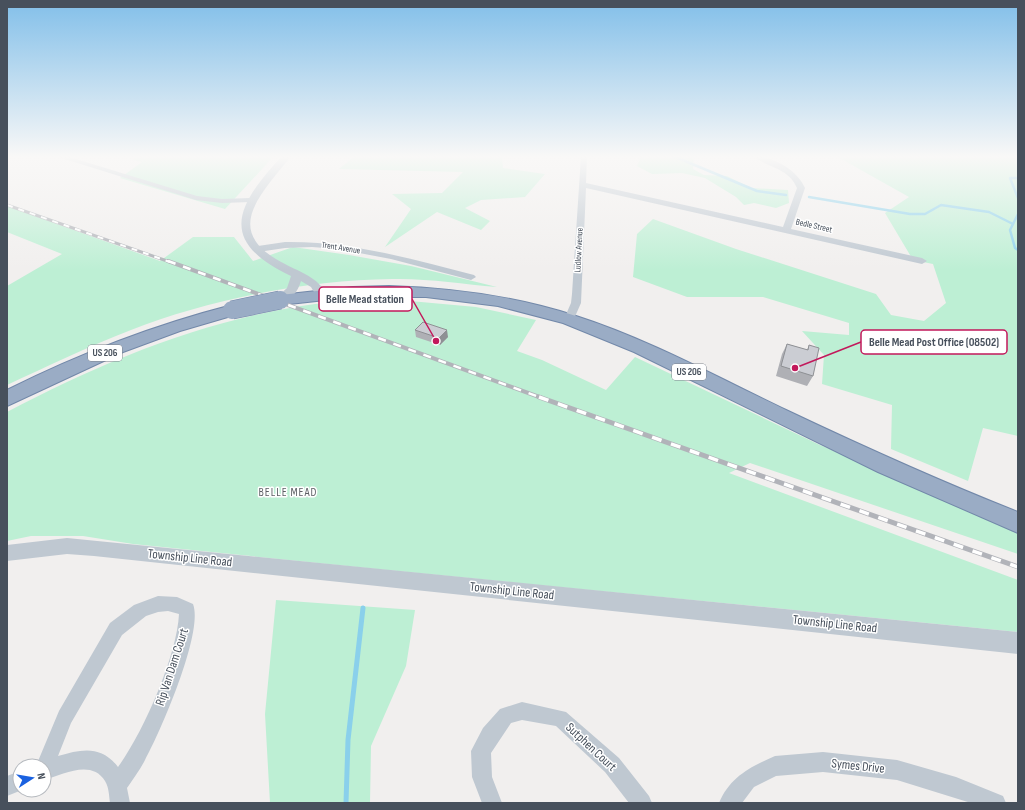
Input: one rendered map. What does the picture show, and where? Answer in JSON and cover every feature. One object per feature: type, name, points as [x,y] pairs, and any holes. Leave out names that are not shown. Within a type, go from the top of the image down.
[{"type":"highway","name":"US 206","points":[[7,399],[116,348],[207,317],[280,300],[317,289],[342,292],[411,292],[469,296],[528,308],[569,319],[633,345],[903,474],[1018,524]]},
{"type":"street","points":[[182,194],[196,198],[222,201],[250,200]]},
{"type":"street","points":[[255,194],[250,200],[247,210],[246,228],[252,243],[296,281],[317,289]]},
{"type":"street","name":"Ludlow Avenue","points":[[569,319],[576,303],[582,194]]},
{"type":"street","name":"Bedle Street","points":[[623,194],[922,261]]},
{"type":"street","points":[[786,230],[799,194]]},
{"type":"street","name":"Trent Avenue","points":[[258,249],[292,243],[328,245],[370,252],[471,277]]},
{"type":"street","points":[[280,300],[296,281]]},
{"type":"street","name":"Township Line Road","points":[[7,553],[59,547],[94,548],[1018,643]]},
{"type":"street","name":"Rip Van Dam Court","points":[[49,758],[65,717],[116,629],[128,618],[155,604],[166,602],[177,603],[187,610],[188,618],[185,636],[152,728],[119,794]]},
{"type":"street","name":"Sutphen Court","points":[[492,803],[482,776],[481,751],[490,735],[506,715],[522,711],[560,718],[612,765],[642,803]]},
{"type":"street","points":[[52,768],[78,760],[90,759],[106,767],[115,778],[119,794]]},
{"type":"street","name":"Symes Drive","points":[[729,803],[747,780],[775,766],[823,762],[897,770],[956,786],[996,803]]},
{"type":"green space","points":[[174,194],[239,194],[225,209]]},
{"type":"green space","points":[[392,194],[528,194],[525,197],[481,200],[465,208],[490,221],[481,230],[437,212],[385,247],[411,209]]},
{"type":"green space","points":[[731,194],[788,194],[789,203],[776,208],[754,203],[744,205]]},
{"type":"green space","points":[[903,194],[1018,194],[1018,436],[983,428],[968,481],[891,449],[892,405],[822,384],[824,355],[802,331],[849,335],[849,323],[763,297],[687,297],[633,277],[637,234],[653,219],[736,249],[876,294],[891,315],[924,321],[946,303],[933,264],[913,260],[885,213],[909,197]]},
{"type":"green space","points":[[7,206],[160,261],[193,237],[234,237],[253,261],[293,247],[411,266],[497,287],[431,280],[392,279],[327,283],[259,293],[193,309],[161,319],[69,356],[7,385],[7,286],[62,254],[7,232]]},
{"type":"green space","points":[[399,300],[476,307],[536,320],[517,351],[542,360],[606,390],[635,357],[820,445],[1018,529],[1018,554],[750,463],[729,473],[1018,580],[1018,632],[133,544],[83,536],[31,536],[7,541],[7,412],[44,393],[118,359],[195,331],[274,311],[315,304]]},
{"type":"green space","points":[[276,600],[415,610],[406,666],[371,746],[370,803],[270,803],[265,714]]},
{"type":"building","points":[[423,322],[447,330],[439,338],[415,330]]},
{"type":"building","points":[[787,344],[808,350],[809,345],[819,348],[813,376],[781,366]]},
{"type":"waterway","points":[[777,194],[786,195]]},
{"type":"waterway","points":[[1016,194],[1018,198]]},
{"type":"waterway","points":[[809,197],[910,214],[925,214],[941,205],[989,212],[1013,224]]},
{"type":"waterway","points":[[1013,224],[1018,214]]},
{"type":"waterway","points":[[1013,224],[1010,230],[1015,248],[1018,250]]},
{"type":"waterway","points":[[346,803],[348,740],[363,608]]},
{"type":"railway","points":[[7,205],[170,262]]},
{"type":"railway","points":[[168,261],[542,398]]},
{"type":"railway","points":[[539,397],[1018,567]]},
{"type":"place","name":"Belle Mead station","points":[[436,341]]},
{"type":"place","name":"Belle Mead Post Office (08502)","points":[[795,368]]},
{"type":"district","name":"BELLE MEAD","points":[[288,492]]}]
